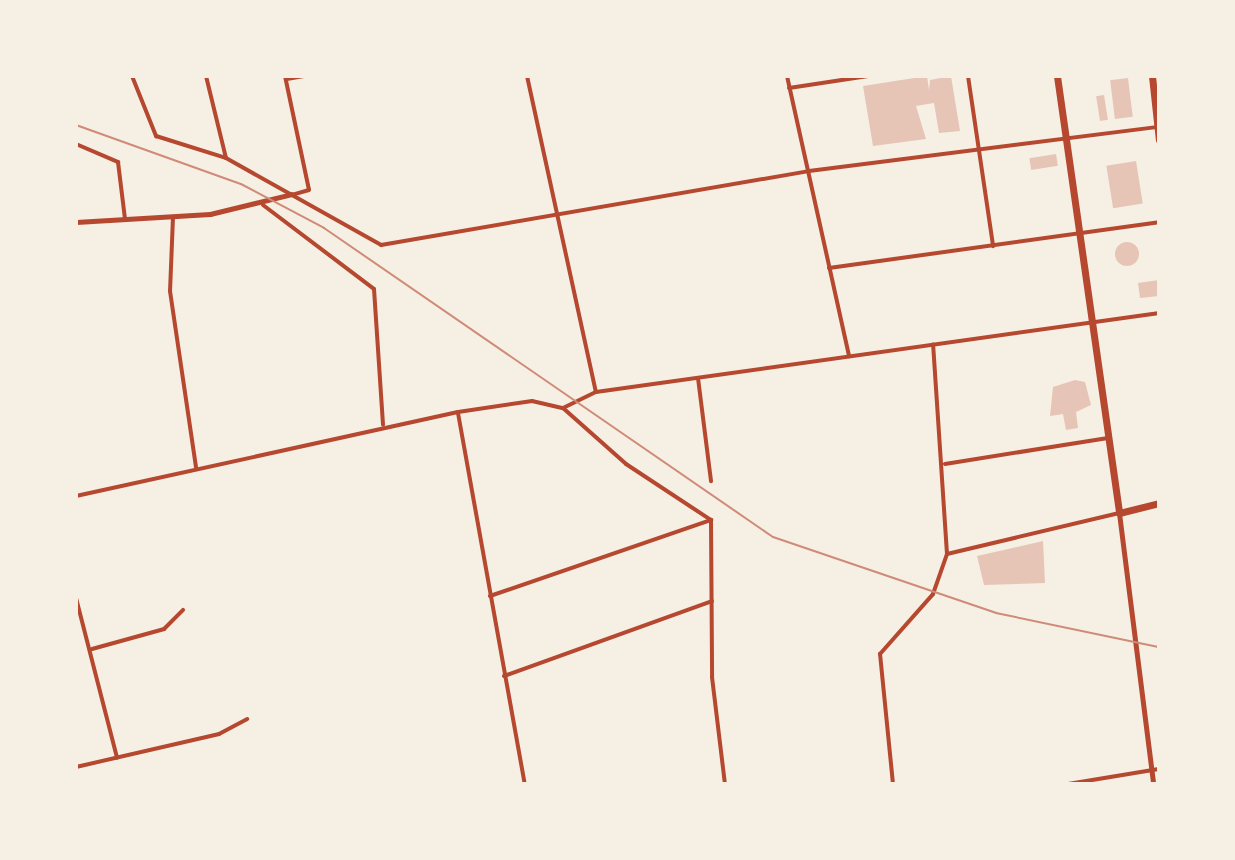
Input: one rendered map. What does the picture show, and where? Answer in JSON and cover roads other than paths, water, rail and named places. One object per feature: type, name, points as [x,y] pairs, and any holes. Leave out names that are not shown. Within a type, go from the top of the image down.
[{"type":"main road","points":[[1057,76],[1082,232],[1119,513],[1159,503]]},
{"type":"main road","points":[[1152,76],[1159,140]]},
{"type":"street","points":[[132,76],[156,136],[226,158],[381,245],[557,219],[809,171],[978,153],[1158,127]]},
{"type":"street","points":[[206,76],[226,158]]},
{"type":"street","points":[[76,222],[173,217],[263,205],[275,194],[309,190],[286,78],[304,76]]},
{"type":"street","points":[[527,76],[596,392]]},
{"type":"street","points":[[787,76],[849,356]]},
{"type":"street","points":[[789,88],[868,76]]},
{"type":"street","points":[[968,76],[993,246]]},
{"type":"street","points":[[76,144],[118,162],[125,219]]},
{"type":"street","points":[[263,205],[374,289],[383,425]]},
{"type":"street","points":[[173,217],[170,291],[196,467]]},
{"type":"street","points":[[829,268],[1159,222]]},
{"type":"street","points":[[563,408],[596,392],[1159,313]]},
{"type":"street","points":[[893,784],[880,654],[933,594],[947,554],[944,464],[933,344]]},
{"type":"street","points":[[698,378],[711,481]]},
{"type":"street","points":[[76,496],[383,425],[532,401],[563,408],[626,464],[711,520]]},
{"type":"street","points":[[458,412],[525,784]]},
{"type":"street","points":[[944,464],[1108,438]]},
{"type":"street","points":[[947,554],[1119,513],[1153,784]]},
{"type":"street","points":[[490,596],[711,520]]},
{"type":"street","points":[[711,520],[716,735],[725,784]]},
{"type":"street","points":[[76,598],[92,649],[117,758]]},
{"type":"street","points":[[504,676],[712,601]]},
{"type":"street","points":[[92,649],[164,629],[183,610]]},
{"type":"street","points":[[76,767],[219,734],[247,719]]},
{"type":"street","points":[[1068,784],[1159,769]]},
{"type":"railway","points":[[76,125],[241,184],[324,228],[773,537],[996,613],[1159,647]]}]
